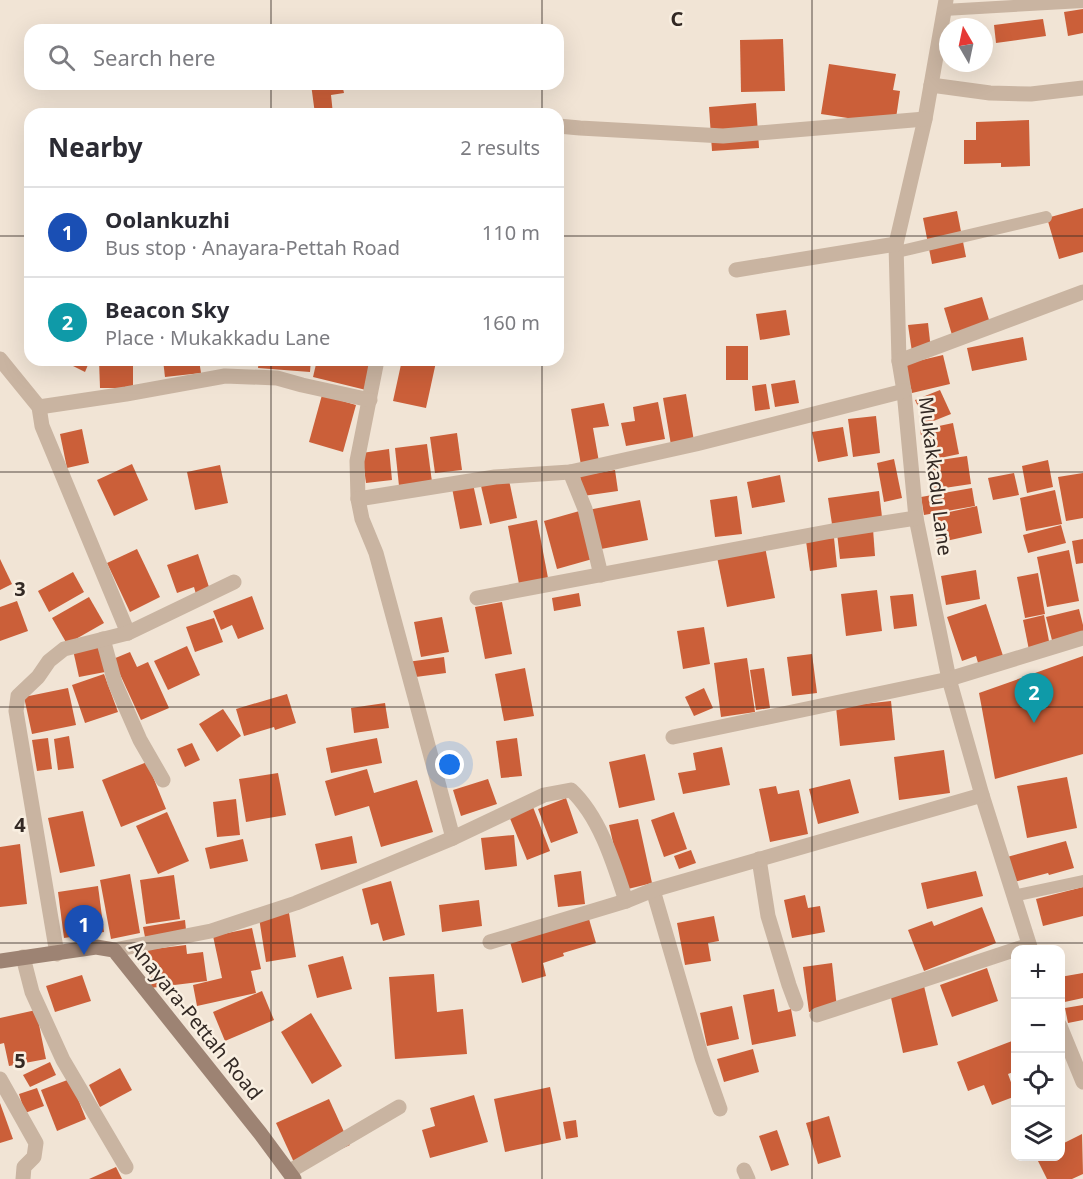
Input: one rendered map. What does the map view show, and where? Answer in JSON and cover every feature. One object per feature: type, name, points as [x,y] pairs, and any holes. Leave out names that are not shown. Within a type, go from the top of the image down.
[{"type":"main road","name":"Anayara-Pettah Road","points":[[0,961],[96,947],[114,950],[292,1175]]},
{"type":"street","name":"Mukakkadu Lane","points":[[945,5],[925,119],[896,248],[899,362],[904,390],[916,518],[949,679],[982,795],[1029,945]]},
{"type":"street","points":[[931,85],[990,93],[1031,94],[1083,88]]},
{"type":"street","points":[[564,127],[723,136],[925,119]]},
{"type":"street","points":[[736,270],[896,248]]},
{"type":"street","points":[[899,362],[1083,292]]},
{"type":"street","points":[[0,359],[39,407],[42,426],[128,633]]},
{"type":"street","points":[[376,366],[357,461],[358,499],[362,519],[376,553],[453,838]]},
{"type":"street","points":[[39,407],[225,376],[277,378],[370,400]]},
{"type":"street","points":[[358,499],[495,477],[570,471],[696,444],[904,390]]},
{"type":"street","points":[[570,471],[585,509],[601,575]]},
{"type":"street","points":[[477,598],[832,531],[916,518]]},
{"type":"street","points":[[57,954],[16,711],[18,696],[38,677],[49,661],[64,649],[128,633],[234,582]]},
{"type":"street","points":[[673,737],[949,679],[1083,638]]},
{"type":"street","points":[[103,639],[115,683],[140,740],[163,780]]},
{"type":"street","points":[[114,950],[211,931],[296,903],[453,838],[544,795],[571,790],[580,799],[606,842],[626,901]]},
{"type":"street","points":[[490,942],[626,901],[653,890],[982,795]]},
{"type":"street","points":[[759,859],[768,916],[796,1004]]},
{"type":"street","points":[[653,890],[702,1058],[720,1109]]},
{"type":"street","points":[[818,1015],[1011,953]]},
{"type":"street","points":[[23,957],[33,992],[63,1060],[126,1167]]},
{"type":"street","points":[[1065,1038],[1083,1082]]},
{"type":"street","points":[[2,1088],[36,1143],[34,1157],[24,1167],[23,1179]]},
{"type":"street","points":[[292,1175],[399,1107]]},
{"type":"lane","points":[[945,5],[1083,2]]},
{"type":"lane","points":[[896,248],[1046,216]]},
{"type":"lane","points":[[1013,896],[1083,881]]},
{"type":"building","points":[[1083,9],[1083,33],[1068,36],[1064,12]]},
{"type":"building","points":[[1043,19],[1046,36],[996,43],[994,25]]},
{"type":"building","points":[[783,39],[785,91],[741,92],[740,40]]},
{"type":"building","points":[[829,64],[896,74],[893,90],[900,91],[895,125],[821,114]]},
{"type":"building","points":[[312,90],[343,90],[344,93],[331,95],[332,108],[314,108]]},
{"type":"building","points":[[756,103],[759,148],[712,151],[709,107]]},
{"type":"building","points":[[1029,120],[1030,166],[1001,167],[1001,163],[964,164],[964,140],[976,140],[976,122]]},
{"type":"building","points":[[1083,208],[1083,252],[1059,259],[1047,218]]},
{"type":"building","points":[[957,211],[966,257],[932,264],[923,218]]},
{"type":"building","points":[[982,297],[990,323],[952,335],[944,308]]},
{"type":"building","points":[[786,310],[790,335],[760,340],[756,314]]},
{"type":"building","points":[[928,323],[931,350],[912,352],[908,325]]},
{"type":"building","points":[[1023,337],[1027,360],[972,371],[967,348]]},
{"type":"building","points":[[726,346],[748,346],[748,380],[726,380]]},
{"type":"building","points":[[943,355],[950,384],[912,393],[905,364]]},
{"type":"building","points":[[73,366],[88,366],[85,372]]},
{"type":"building","points":[[99,366],[133,366],[133,388],[100,388]]},
{"type":"building","points":[[164,366],[200,366],[201,373],[165,377]]},
{"type":"building","points":[[258,366],[310,366],[310,372],[258,368]]},
{"type":"building","points":[[316,366],[372,366],[366,390],[313,377]]},
{"type":"building","points":[[401,366],[435,366],[426,408],[393,401]]},
{"type":"building","points":[[795,380],[799,403],[775,407],[771,384]]},
{"type":"building","points":[[766,384],[770,409],[755,411],[752,386]]},
{"type":"building","points":[[940,390],[951,414],[926,424],[915,400]]},
{"type":"building","points":[[686,394],[694,441],[671,445],[663,398]]},
{"type":"building","points":[[322,395],[356,405],[343,452],[309,442]]},
{"type":"building","points":[[658,402],[665,439],[626,446],[621,423],[635,421],[633,407]]},
{"type":"building","points":[[604,403],[609,426],[593,428],[599,462],[581,465],[571,409]]},
{"type":"building","points":[[876,416],[880,453],[853,457],[848,419]]},
{"type":"building","points":[[953,423],[959,454],[926,461],[920,430]]},
{"type":"building","points":[[843,427],[848,456],[818,462],[812,432]]},
{"type":"building","points":[[82,429],[89,463],[67,468],[60,434]]},
{"type":"building","points":[[457,433],[462,470],[435,473],[430,437]]},
{"type":"building","points":[[427,444],[432,482],[399,486],[395,448]]},
{"type":"building","points":[[389,449],[392,480],[366,483],[362,453]]},
{"type":"building","points":[[967,456],[971,484],[931,490],[927,462]]},
{"type":"building","points":[[894,459],[902,498],[884,502],[877,463]]},
{"type":"building","points":[[1048,460],[1053,487],[1027,493],[1022,466]]},
{"type":"building","points":[[132,464],[148,500],[114,516],[97,480]]},
{"type":"building","points":[[220,465],[228,503],[195,510],[187,472]]},
{"type":"building","points":[[615,470],[618,491],[583,496],[580,476]]},
{"type":"building","points":[[1014,473],[1019,495],[993,500],[988,478]]},
{"type":"building","points":[[1083,473],[1083,518],[1066,521],[1058,477]]},
{"type":"building","points":[[780,475],[785,502],[752,508],[747,482]]},
{"type":"building","points":[[509,480],[517,518],[490,524],[481,486]]},
{"type":"building","points":[[473,484],[482,525],[460,529],[452,488]]},
{"type":"building","points":[[972,488],[975,506],[924,515],[921,497]]},
{"type":"building","points":[[1055,490],[1062,524],[1026,531],[1020,498]]},
{"type":"building","points":[[879,491],[882,517],[832,524],[828,498]]},
{"type":"building","points":[[737,496],[742,534],[715,537],[710,500]]},
{"type":"building","points":[[640,500],[648,540],[596,550],[588,510]]},
{"type":"building","points":[[977,506],[982,533],[937,543],[931,516]]},
{"type":"building","points":[[583,510],[596,558],[557,569],[544,521]]},
{"type":"building","points":[[537,520],[548,578],[519,584],[508,526]]},
{"type":"building","points":[[1061,525],[1066,543],[1028,553],[1023,535]]},
{"type":"building","points":[[873,529],[875,556],[840,559],[837,533]]},
{"type":"building","points":[[834,538],[837,567],[810,571],[806,541]]},
{"type":"building","points":[[1083,539],[1083,563],[1076,564],[1072,541]]},
{"type":"building","points":[[765,547],[775,598],[727,607],[717,557]]},
{"type":"building","points":[[137,549],[160,597],[130,612],[107,563]]},
{"type":"building","points":[[1069,550],[1079,601],[1047,607],[1037,557]]},
{"type":"building","points":[[198,554],[211,593],[197,598],[194,587],[177,593],[167,565]]},
{"type":"building","points":[[0,559],[12,584],[0,590]]},
{"type":"building","points":[[976,570],[980,599],[946,605],[941,576]]},
{"type":"building","points":[[73,572],[84,592],[49,612],[38,591]]},
{"type":"building","points":[[1038,573],[1045,614],[1025,618],[1017,577]]},
{"type":"building","points":[[877,590],[882,631],[846,636],[841,594]]},
{"type":"building","points":[[579,593],[581,606],[554,611],[552,598]]},
{"type":"building","points":[[913,594],[917,626],[894,629],[890,596]]},
{"type":"building","points":[[252,596],[264,629],[238,639],[232,625],[221,630],[213,611]]},
{"type":"building","points":[[89,597],[104,623],[67,644],[52,618]]},
{"type":"building","points":[[17,601],[28,631],[0,641],[0,607]]},
{"type":"building","points":[[502,602],[512,654],[485,659],[475,607]]},
{"type":"building","points":[[986,604],[1006,665],[981,673],[976,656],[962,661],[947,617]]},
{"type":"building","points":[[1079,609],[1083,636],[1053,644],[1046,617]]},
{"type":"building","points":[[1044,615],[1050,646],[1029,650],[1023,620]]},
{"type":"building","points":[[442,617],[449,652],[421,657],[414,622]]},
{"type":"building","points":[[214,618],[223,642],[195,652],[186,627]]},
{"type":"building","points":[[704,627],[710,664],[683,669],[677,631]]},
{"type":"building","points":[[99,645],[105,672],[79,677],[73,650]]},
{"type":"building","points":[[187,646],[200,675],[168,690],[154,661]]},
{"type":"building","points":[[130,652],[137,667],[148,662],[169,708],[141,720],[113,659]]},
{"type":"building","points":[[812,654],[817,693],[792,696],[787,657]]},
{"type":"building","points":[[1083,656],[1083,754],[995,779],[979,693]]},
{"type":"building","points":[[444,657],[446,673],[408,678],[407,662]]},
{"type":"building","points":[[747,658],[755,712],[721,717],[714,663]]},
{"type":"building","points":[[525,668],[534,716],[504,721],[495,674]]},
{"type":"building","points":[[764,668],[770,708],[756,710],[750,670]]},
{"type":"building","points":[[104,674],[118,712],[85,723],[72,685]]},
{"type":"building","points":[[68,688],[76,725],[32,734],[24,697]]},
{"type":"building","points":[[704,688],[713,708],[694,716],[685,697]]},
{"type":"building","points":[[287,694],[296,723],[244,736],[236,709]]},
{"type":"building","points":[[891,701],[895,740],[840,746],[836,707]]},
{"type":"building","points":[[385,703],[389,728],[354,733],[351,708]]},
{"type":"building","points":[[223,709],[241,736],[217,752],[199,724]]},
{"type":"building","points":[[69,736],[74,768],[58,770],[54,739]]},
{"type":"building","points":[[48,738],[52,769],[37,771],[32,740]]},
{"type":"building","points":[[377,738],[382,763],[331,773],[326,748]]},
{"type":"building","points":[[517,738],[522,776],[501,778],[496,741]]},
{"type":"building","points":[[192,743],[200,760],[185,767],[177,749]]},
{"type":"building","points":[[722,747],[730,785],[683,794],[678,773],[696,770],[693,753]]},
{"type":"building","points":[[944,750],[950,793],[899,800],[894,757]]},
{"type":"building","points":[[645,754],[655,800],[619,808],[609,762]]},
{"type":"building","points":[[147,762],[166,809],[121,827],[102,780]]},
{"type":"building","points":[[367,769],[374,793],[417,780],[433,832],[381,847],[369,806],[335,816],[325,781]]},
{"type":"building","points":[[278,773],[286,815],[246,822],[239,779]]},
{"type":"building","points":[[1067,777],[1077,828],[1027,838],[1017,786]]},
{"type":"building","points":[[488,779],[497,804],[461,816],[453,790]]},
{"type":"building","points":[[850,779],[859,813],[818,824],[809,789]]},
{"type":"building","points":[[776,786],[778,794],[799,790],[808,834],[770,842],[759,789]]},
{"type":"building","points":[[566,798],[578,833],[551,843],[538,809]]},
{"type":"building","points":[[236,799],[240,835],[217,837],[213,802]]},
{"type":"building","points":[[533,807],[550,851],[527,860],[509,816]]},
{"type":"building","points":[[83,811],[95,866],[60,873],[48,818]]},
{"type":"building","points":[[167,812],[189,861],[158,874],[136,826]]},
{"type":"building","points":[[674,812],[687,849],[664,857],[651,820]]},
{"type":"building","points":[[638,819],[652,883],[624,890],[609,825]]},
{"type":"building","points":[[514,835],[517,866],[485,870],[481,838]]},
{"type":"building","points":[[352,836],[357,863],[321,870],[315,844]]},
{"type":"building","points":[[243,839],[248,861],[210,869],[205,848]]},
{"type":"building","points":[[1066,841],[1074,868],[1014,882],[1007,857]]},
{"type":"building","points":[[20,844],[27,904],[0,907],[0,847]]},
{"type":"building","points":[[691,850],[696,863],[679,869],[674,856]]},
{"type":"building","points":[[581,871],[585,904],[558,907],[554,875]]},
{"type":"building","points":[[976,871],[983,896],[927,909],[921,883]]},
{"type":"building","points":[[130,874],[140,933],[111,939],[100,880]]},
{"type":"building","points":[[174,875],[180,919],[146,924],[140,880]]},
{"type":"building","points":[[391,881],[405,935],[383,941],[378,923],[371,925],[362,889]]},
{"type":"building","points":[[98,886],[104,932],[64,938],[58,892]]},
{"type":"building","points":[[1083,887],[1083,916],[1043,926],[1036,899]]},
{"type":"building","points":[[805,895],[808,908],[820,906],[825,932],[792,938],[784,900]]},
{"type":"building","points":[[479,900],[482,926],[442,932],[439,905]]},
{"type":"building","points":[[982,907],[996,943],[924,971],[908,930],[932,921],[934,926]]},
{"type":"building","points":[[289,913],[296,957],[266,962],[259,918]]},
{"type":"building","points":[[714,916],[719,941],[708,943],[711,961],[685,965],[677,923]]},
{"type":"building","points":[[589,919],[596,943],[563,953],[564,956],[543,963],[546,976],[522,983],[510,942]]},
{"type":"building","points":[[185,920],[186,930],[145,937],[143,927]]},
{"type":"building","points":[[252,928],[261,969],[251,971],[256,993],[197,1006],[193,985],[222,978],[213,936]]},
{"type":"building","points":[[186,945],[187,954],[203,952],[207,981],[150,988],[145,950]]},
{"type":"building","points":[[343,956],[352,989],[317,998],[308,965]]},
{"type":"building","points":[[832,963],[837,1008],[809,1012],[803,967]]},
{"type":"building","points":[[987,968],[998,1001],[952,1017],[940,985]]},
{"type":"building","points":[[1083,973],[1083,998],[1065,1002],[1065,976]]},
{"type":"building","points":[[434,974],[437,1012],[463,1009],[467,1054],[395,1059],[389,977]]},
{"type":"building","points":[[82,975],[91,1001],[55,1012],[46,986]]},
{"type":"building","points":[[924,986],[938,1045],[903,1053],[890,993]]},
{"type":"building","points":[[774,989],[778,1012],[791,1009],[796,1036],[752,1045],[743,995]]},
{"type":"building","points":[[262,991],[274,1020],[225,1041],[213,1012]]},
{"type":"building","points":[[1083,1005],[1083,1020],[1068,1023],[1065,1008]]},
{"type":"building","points":[[732,1006],[739,1039],[707,1046],[700,1013]]},
{"type":"building","points":[[36,1010],[46,1059],[9,1066],[4,1043],[0,1044],[0,1018]]},
{"type":"building","points":[[311,1013],[342,1066],[312,1084],[281,1032]]},
{"type":"building","points":[[1011,1041],[1011,1073],[1008,1074],[1011,1082],[1011,1098],[992,1105],[984,1085],[968,1091],[957,1062]]},
{"type":"building","points":[[753,1049],[759,1072],[724,1082],[717,1059]]},
{"type":"building","points":[[50,1062],[56,1075],[30,1087],[23,1075]]},
{"type":"building","points":[[120,1068],[132,1090],[100,1107],[89,1085]]},
{"type":"building","points":[[70,1079],[86,1119],[57,1131],[41,1090]]},
{"type":"building","points":[[550,1087],[561,1140],[505,1152],[494,1099]]},
{"type":"building","points":[[37,1088],[44,1106],[25,1113],[19,1094]]},
{"type":"building","points":[[474,1095],[488,1142],[430,1158],[422,1130],[435,1126],[430,1108]]},
{"type":"building","points":[[329,1099],[350,1145],[297,1169],[276,1123]]},
{"type":"building","points":[[0,1103],[13,1139],[0,1143]]},
{"type":"building","points":[[829,1116],[841,1157],[818,1164],[806,1123]]},
{"type":"building","points":[[576,1120],[578,1137],[566,1139],[563,1122]]},
{"type":"building","points":[[777,1130],[789,1165],[771,1171],[759,1136]]},
{"type":"building","points":[[1082,1134],[1083,1174],[1072,1179],[1047,1179],[1038,1161],[1065,1161],[1065,1142]]},
{"type":"building","points":[[116,1167],[122,1179],[89,1179]]},
{"type":"place","name":"Beacon Sky","points":[[1034,723]]},
{"type":"place","name":"Oolankuzhi","points":[[84,955]]}]
